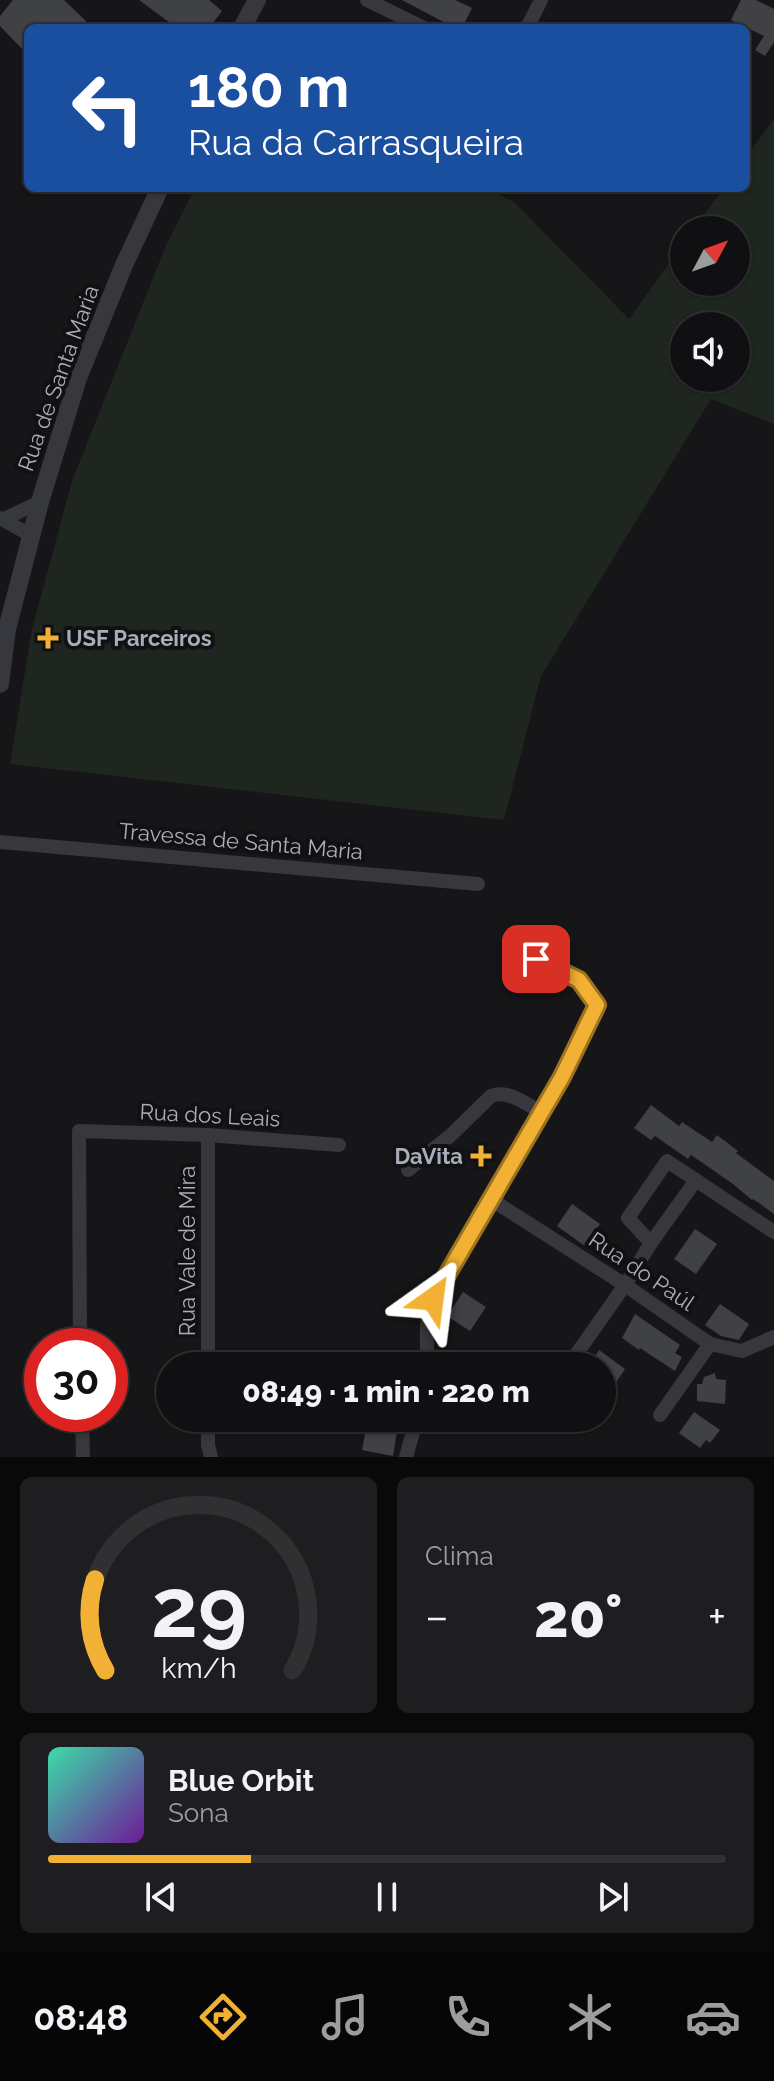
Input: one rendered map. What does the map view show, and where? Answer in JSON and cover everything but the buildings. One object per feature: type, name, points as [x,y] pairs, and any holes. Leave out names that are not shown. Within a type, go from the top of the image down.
[{"type":"street","points":[[244,24],[257,0]]},
{"type":"street","points":[[367,0],[416,24]]},
{"type":"street","points":[[529,24],[541,0]]},
{"type":"street","name":"Rua de Santa Maria","points":[[0,680],[7,629],[40,502],[78,378],[124,265],[158,192]]},
{"type":"street","points":[[2,518],[40,502]]},
{"type":"street","points":[[2,518],[32,536]]},
{"type":"street","name":"Travessa de Santa Maria","points":[[0,842],[478,884]]},
{"type":"street","points":[[427,1352],[426,1330],[433,1299],[562,1077],[597,1005],[579,980],[536,959]]},
{"type":"street","points":[[408,1170],[451,1135],[491,1096],[506,1094],[541,1112]]},
{"type":"street","name":"Rua dos Leais","points":[[80,1328],[79,1131],[208,1135],[339,1145]]},
{"type":"street","name":"Rua Vale de Mira","points":[[208,1135],[208,1352]]},
{"type":"street","points":[[651,1243],[628,1218],[667,1161],[774,1232]]},
{"type":"street","points":[[578,1352],[696,1180]]},
{"type":"street","name":"Rua do Paúl","points":[[492,1200],[710,1344],[742,1351],[774,1337]]},
{"type":"street","points":[[660,1415],[710,1344]]},
{"type":"street","points":[[82,1432],[83,1457]]},
{"type":"street","points":[[208,1432],[211,1457]]},
{"type":"street","points":[[406,1457],[413,1432]]},
{"type":"shaded area","points":[[774,119],[774,424],[711,399],[541,676],[504,820],[10,764],[32,629],[72,481],[167,243],[193,192],[495,192],[515,203],[629,319],[670,262],[670,296],[750,296],[750,216],[703,216],[721,192],[750,192],[750,152]]},
{"type":"place","name":"USF Parceiros","points":[[48,638]]},
{"type":"place","name":"DaVita","points":[[481,1156]]},
{"type":"route","points":[[433,1299],[562,1077],[597,1005],[579,980],[536,959]]}]
